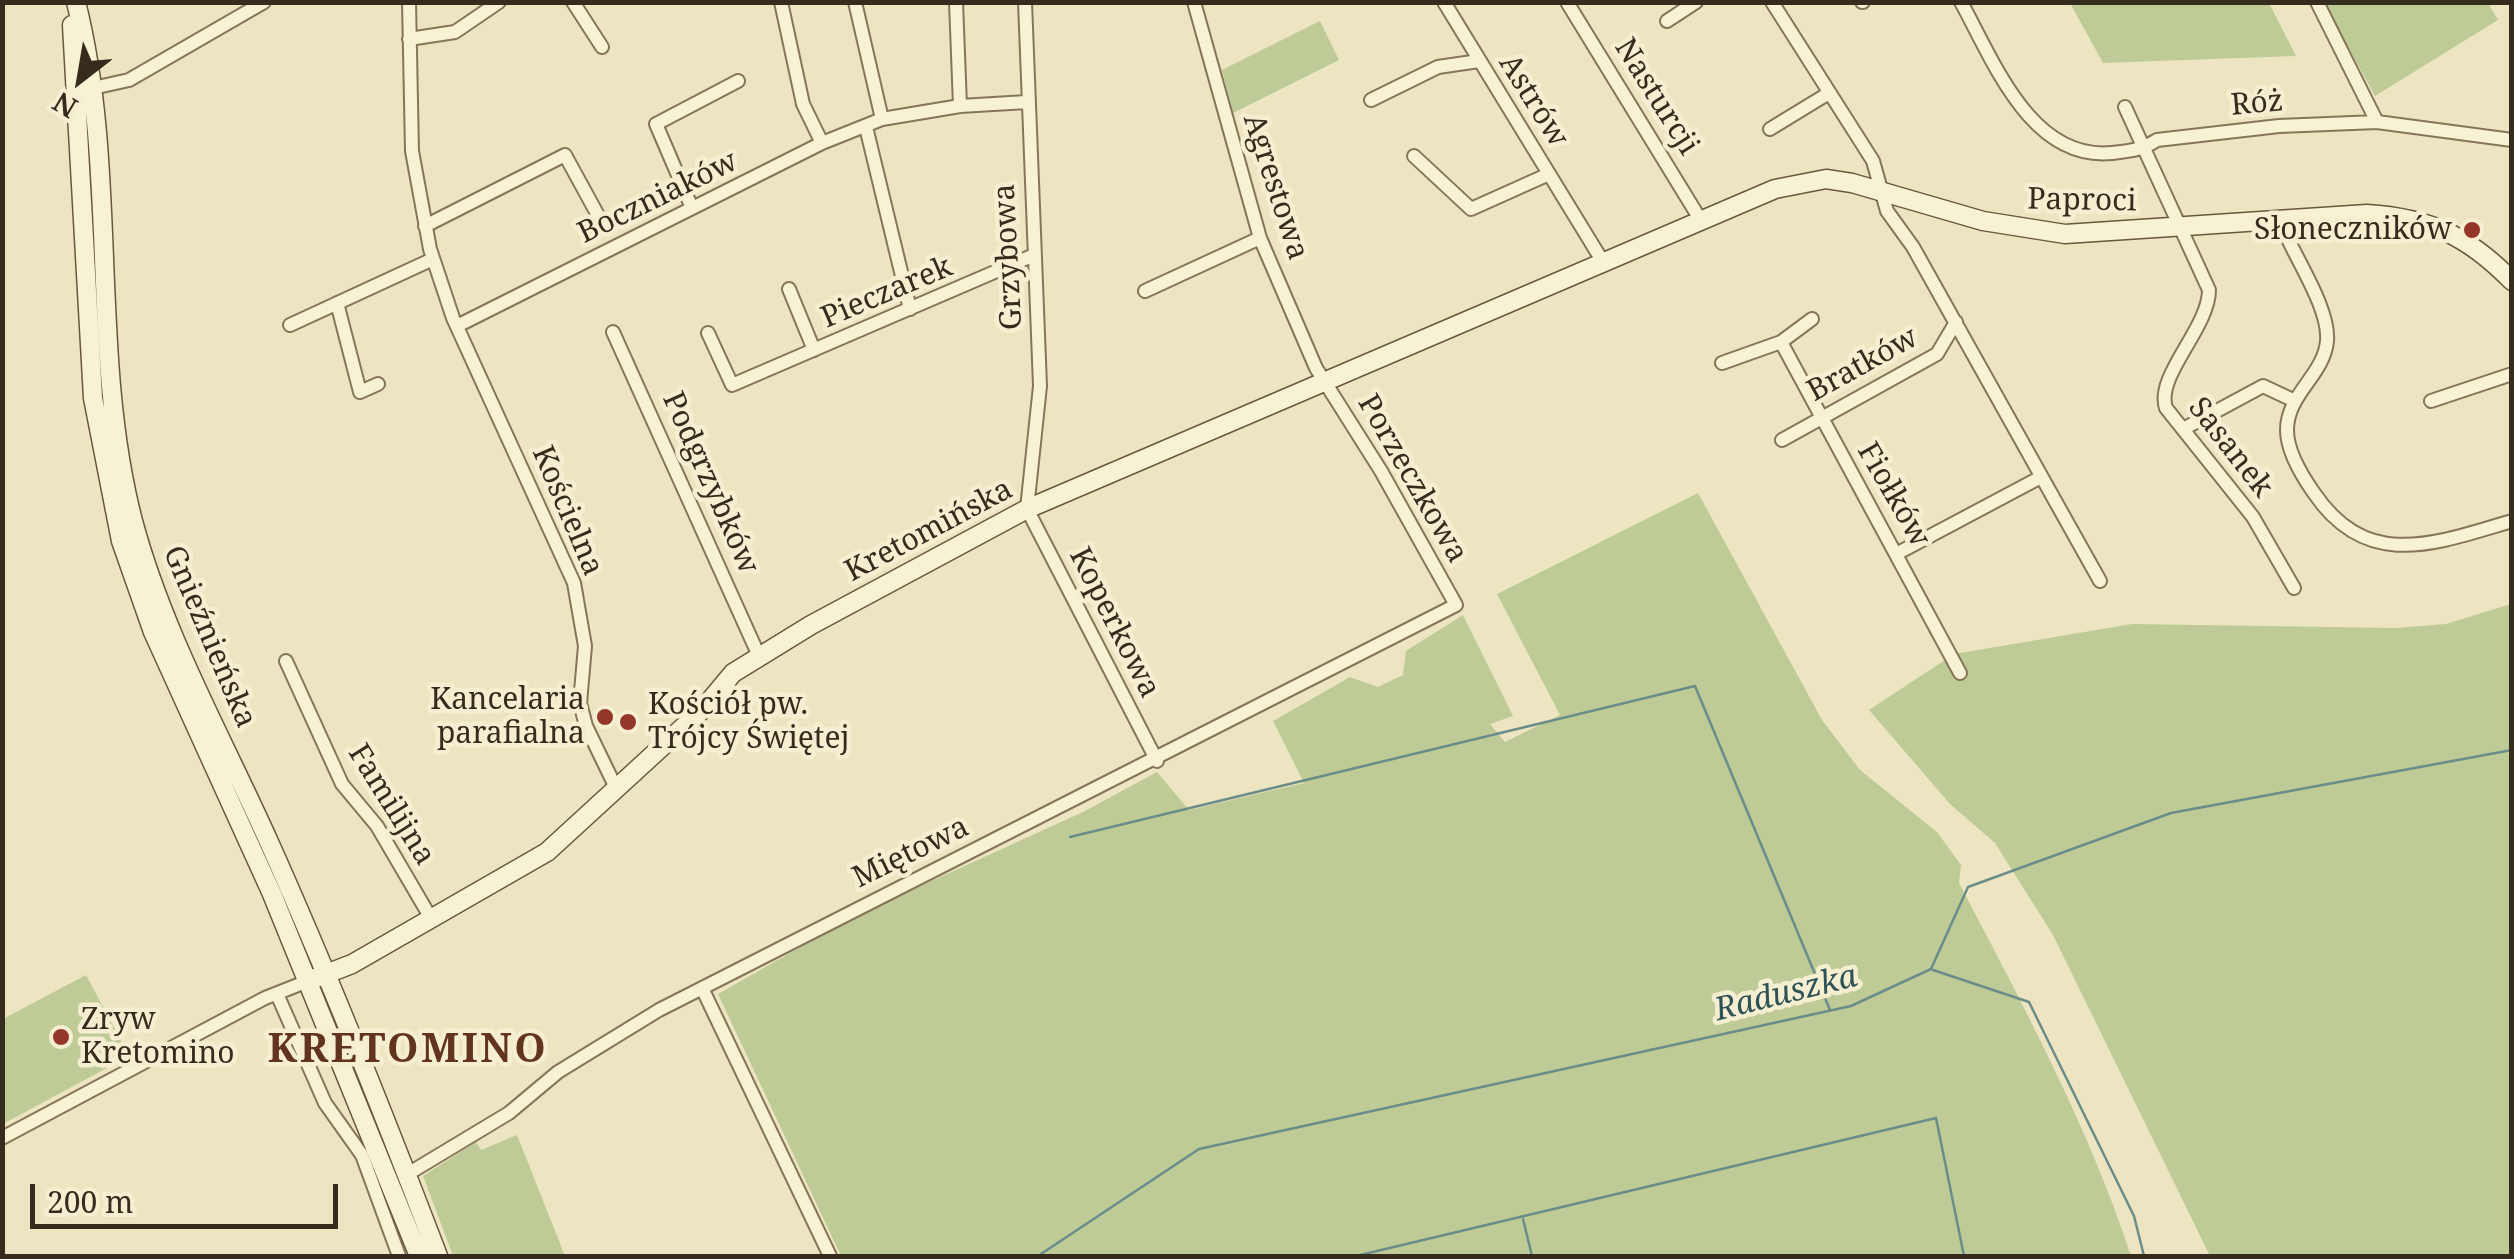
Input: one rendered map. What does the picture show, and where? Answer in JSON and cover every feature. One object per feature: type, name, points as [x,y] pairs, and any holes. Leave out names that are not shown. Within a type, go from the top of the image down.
[{"type":"street","name":"Gnieźnieńska","points":[[73,2],[85,90],[93,398],[117,527],[154,632],[317,979],[406,1175],[438,1256]]},
{"type":"street","points":[[85,90],[128,80],[264,2]]},
{"type":"street","name":"Kościelna","points":[[410,2],[412,151],[433,259],[457,326],[574,583],[585,646],[580,703],[586,726],[617,790]]},
{"type":"street","points":[[409,39],[454,32],[500,2]]},
{"type":"street","points":[[573,2],[602,47]]},
{"type":"street","points":[[781,2],[802,104],[822,143]]},
{"type":"street","points":[[855,2],[882,118]]},
{"type":"street","points":[[956,2],[960,106]]},
{"type":"street","name":"Grzybowa","points":[[1025,2],[1040,386],[1027,509]]},
{"type":"street","name":"Agrestowa","points":[[1194,2],[1260,238],[1325,379]]},
{"type":"street","name":"Astrów","points":[[1444,2],[1602,262]]},
{"type":"street","name":"Nasturcji","points":[[1567,2],[1700,220]]},
{"type":"street","points":[[1667,21],[1696,2]]},
{"type":"street","name":"Bratków","points":[[1772,2],[1873,161],[1887,211],[1913,246],[2100,581]]},
{"type":"street","name":"Róż","points":[[1962,2],[2028,116],[2050,138],[2092,154],[2143,149],[2156,140],[2195,135],[2377,122],[2512,140]]},
{"type":"street","points":[[2317,2],[2377,122]]},
{"type":"street","points":[[1371,100],[1438,67],[1478,60]]},
{"type":"street","points":[[692,208],[656,124],[738,81]]},
{"type":"street","points":[[1770,128],[1829,93]]},
{"type":"street","name":"Boczniaków","points":[[457,326],[822,143],[882,118],[960,106],[1027,102]]},
{"type":"street","points":[[2125,107],[2180,228]]},
{"type":"street","points":[[866,127],[910,309]]},
{"type":"street","points":[[425,226],[565,155],[600,220]]},
{"type":"street","name":"Astrów","points":[[1414,156],[1471,209],[1549,174]]},
{"type":"street","name":"Paproci","points":[[1648,242],[1801,182],[1826,179],[1882,189],[2028,230],[2102,235],[2368,214],[2428,222],[2469,242],[2512,281]]},
{"type":"street","points":[[2280,221],[2326,325],[2324,354],[2294,402],[2287,431],[2291,450],[2308,484],[2345,530],[2366,541],[2402,545],[2512,521]]},
{"type":"street","name":"Sasanek","points":[[2180,228],[2209,290],[2207,311],[2163,398],[2253,517],[2294,588]]},
{"type":"street","points":[[1145,291],[1260,238]]},
{"type":"street","name":"Kretomińska","points":[[317,979],[432,920],[541,856],[704,709],[732,673],[759,656],[1027,509],[1648,242]]},
{"type":"street","name":"Pieczarek","points":[[708,333],[732,385],[1034,256]]},
{"type":"street","points":[[290,325],[433,259]]},
{"type":"street","name":"Pieczarek","points":[[789,289],[814,350]]},
{"type":"street","points":[[337,302],[360,392],[378,384]]},
{"type":"street","points":[[1722,363],[1781,342],[1812,318]]},
{"type":"street","name":"Bratków","points":[[1782,440],[1938,354],[1956,322]]},
{"type":"street","name":"Podgrzybków","points":[[613,332],[759,656]]},
{"type":"street","name":"Fiołków","points":[[1781,342],[1824,415],[1833,440],[1960,673]]},
{"type":"street","points":[[2431,401],[2512,374]]},
{"type":"street","name":"Porzeczkowa","points":[[1325,379],[1456,605]]},
{"type":"street","points":[[2185,428],[2263,386],[2294,402]]},
{"type":"street","points":[[1898,554],[2041,477]]},
{"type":"street","name":"Koperkowa","points":[[1027,509],[1156,760]]},
{"type":"street","name":"Miętowa","points":[[406,1175],[509,1113],[558,1072],[702,988],[1456,605]]},
{"type":"street","name":"Familijna","points":[[286,661],[342,784],[377,826],[432,920]]},
{"type":"street","name":"Gnieźnieńska","points":[[317,979],[419,1256]]},
{"type":"street","points":[[2,1138],[277,994],[317,979]]},
{"type":"street","points":[[702,988],[830,1256]]},
{"type":"street","points":[[277,994],[325,1102],[362,1154],[399,1256]]},
{"type":"green space","points":[[2070,3],[2269,3],[2296,56],[2103,63]]},
{"type":"green space","points":[[2324,3],[2488,3],[2498,20],[2375,96]]},
{"type":"green space","points":[[1320,21],[1339,60],[1233,113],[1222,70]]},
{"type":"green space","points":[[1698,493],[1822,720],[1860,770],[1937,832],[1961,865],[1959,883],[2075,1113],[2131,1256],[841,1256],[718,994],[857,915],[1083,812],[1157,772],[1189,810],[1304,783],[1273,721],[1350,677],[1378,687],[1403,675],[1406,651],[1463,615],[1513,716],[1490,724],[1505,742],[1560,715],[1497,594]]},
{"type":"green space","points":[[2511,604],[2511,1256],[2210,1256],[2053,935],[1995,843],[1950,804],[1869,710],[1954,654],[2132,624],[2397,628],[2446,624]]},
{"type":"green space","name":"Zryw Kretomino","points":[[86,975],[129,1056],[3,1124],[3,1019]]},
{"type":"green space","points":[[517,1135],[565,1256],[453,1256],[423,1176],[476,1142],[481,1150]]},
{"type":"waterway","points":[[1070,837],[1695,686],[1830,1010]]},
{"type":"waterway","name":"Raduszka","points":[[1038,1256],[1199,1149],[1851,1006],[1931,969],[1968,887],[2171,813],[2512,750]]},
{"type":"waterway","points":[[1933,970],[2029,1002],[2134,1216],[2144,1256]]},
{"type":"waterway","points":[[1356,1256],[1936,1118],[1964,1256]]},
{"type":"waterway","points":[[1523,1219],[1532,1256]]},
{"type":"place","name":"Słoneczników","points":[[2472,230]]},
{"type":"place","name":"Kancelaria parafialna","points":[[605,717]]},
{"type":"place","name":"Kościół pw. Trójcy Świętej","points":[[628,722]]},
{"type":"place","name":"Zryw Kretomino","points":[[61,1037]]},
{"type":"district","name":"KRETOMINO","points":[[408,1051]]}]
